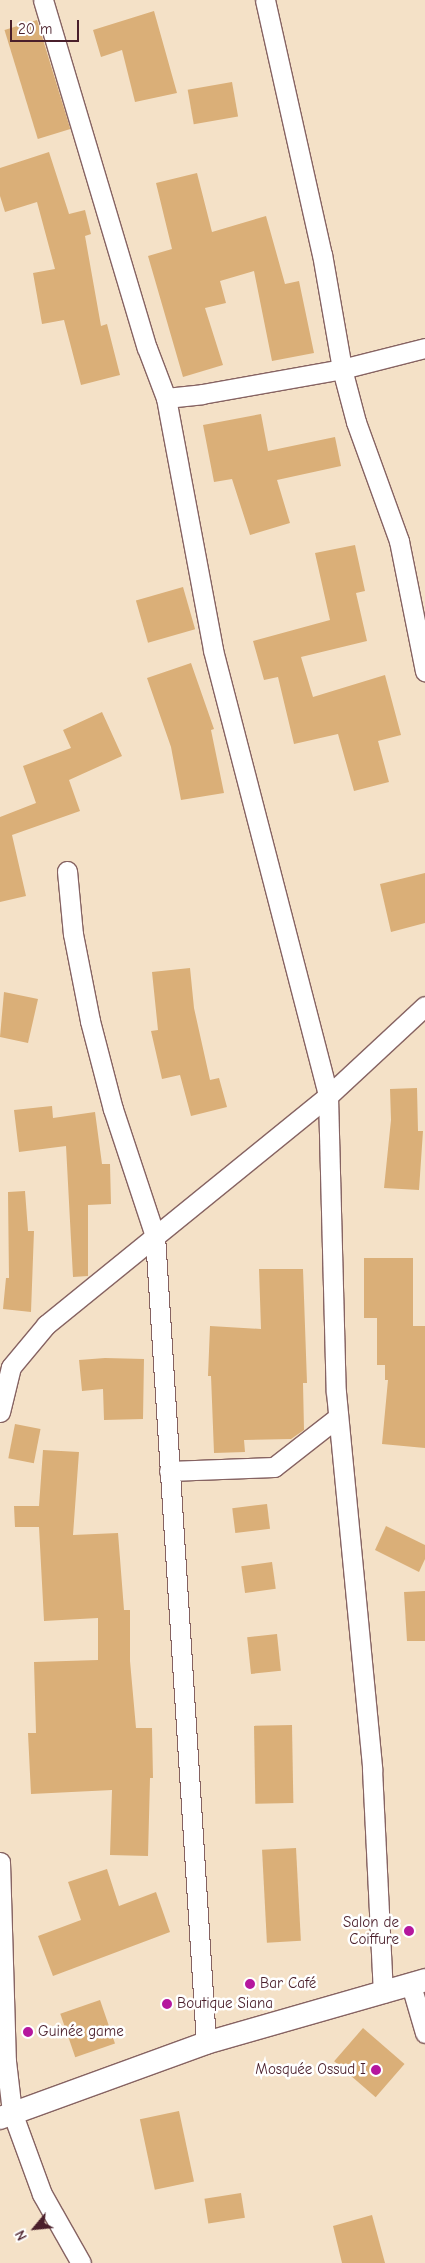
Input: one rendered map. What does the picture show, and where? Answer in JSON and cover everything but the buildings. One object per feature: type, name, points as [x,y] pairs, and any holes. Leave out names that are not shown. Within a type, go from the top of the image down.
[{"type":"street","points":[[43,0],[147,348],[166,398],[213,650],[328,1096],[338,1417],[372,1769],[383,1992]]},
{"type":"street","points":[[265,0],[322,254],[342,369],[356,422],[399,541],[425,671]]},
{"type":"street","points":[[166,398],[342,369],[425,348]]},
{"type":"street","points":[[67,871],[74,934],[90,1021],[113,1110],[154,1236],[206,2043]]},
{"type":"street","points":[[0,1412],[11,1367],[46,1325],[328,1096],[425,1006]]},
{"type":"street","points":[[169,1471],[274,1467],[338,1417]]},
{"type":"street","points":[[0,1862],[6,2115],[42,2194],[82,2263]]},
{"type":"street","points":[[6,2115],[206,2043],[418,1983],[425,2033]]},
{"type":"place","name":"Salon de Coiffure","points":[[409,1931]]},
{"type":"place","name":"Bar Café","points":[[250,1984]]},
{"type":"place","name":"Boutique Siana","points":[[167,2004]]},
{"type":"place","name":"Guinée game","points":[[28,2032]]},
{"type":"place","name":"Mosquée Ossud I","points":[[376,2070]]}]
